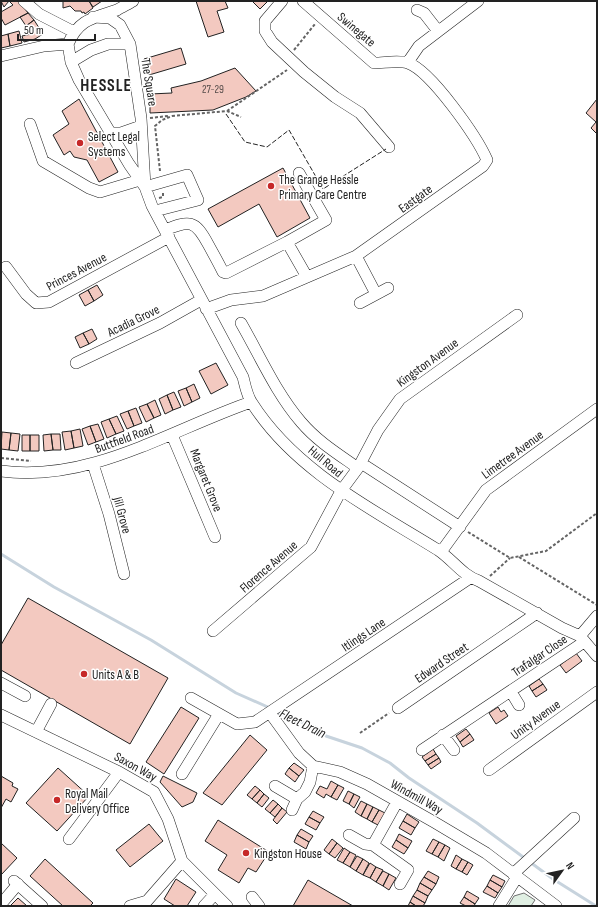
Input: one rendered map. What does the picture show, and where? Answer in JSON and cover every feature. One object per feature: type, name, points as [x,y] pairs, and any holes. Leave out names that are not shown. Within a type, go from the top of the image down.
[{"type":"street","points":[[24,1],[39,14],[74,32]]},
{"type":"street","points":[[133,1],[119,9],[87,20],[74,32],[68,44],[71,62],[79,80],[142,183]]},
{"type":"street","points":[[282,1],[265,21],[265,31],[272,42],[295,64],[335,97],[360,113],[389,147]]},
{"type":"street","name":"Swinegate","points":[[303,1],[374,63],[408,62]]},
{"type":"street","points":[[408,62],[419,46],[478,1]]},
{"type":"street","points":[[119,9],[120,25]]},
{"type":"street","points":[[417,10],[424,13],[438,32]]},
{"type":"street","points":[[93,17],[110,18],[120,25]]},
{"type":"street","name":"The Square","points":[[120,25],[130,44],[141,122],[142,183]]},
{"type":"street","points":[[1,56],[44,46],[68,44]]},
{"type":"street","points":[[71,62],[91,50],[108,44],[130,44]]},
{"type":"street","name":"Eastgate","points":[[204,305],[263,296],[356,256],[483,166],[487,160],[482,149],[438,88],[425,74],[408,62]]},
{"type":"street","points":[[110,132],[121,133],[141,122]]},
{"type":"street","points":[[30,124],[43,161],[89,188],[100,192],[187,175],[198,200],[155,211]]},
{"type":"street","points":[[299,173],[326,220],[287,242],[307,277]]},
{"type":"street","name":"Hull Road","points":[[142,183],[155,211],[243,377],[251,402],[282,442],[341,491],[441,552],[470,578],[483,583],[582,639],[597,656]]},
{"type":"street","name":"Princes Avenue","points":[[6,267],[26,294],[36,302],[49,302],[167,234],[178,224],[191,224],[199,228],[223,272],[226,273],[287,242]]},
{"type":"street","points":[[356,256],[376,294]]},
{"type":"street","points":[[360,303],[388,288]]},
{"type":"street","name":"Acadia Grove","points":[[76,363],[160,323],[204,305]]},
{"type":"street","name":"Kingston Avenue","points":[[341,491],[359,466],[378,430],[400,399],[518,315]]},
{"type":"street","points":[[241,322],[279,393],[301,422],[327,447],[460,527]]},
{"type":"street","name":"Buttfield Road","points":[[1,471],[19,474],[55,471],[93,464],[172,435],[251,402]]},
{"type":"street","name":"Limetree Avenue","points":[[441,552],[486,490],[597,409]]},
{"type":"street","name":"Margaret Grove","points":[[172,435],[215,537]]},
{"type":"street","name":"Jill Grove","points":[[93,464],[109,514],[124,574]]},
{"type":"street","name":"Florence Avenue","points":[[213,631],[311,547],[341,491]]},
{"type":"street","name":"Itlings Lane","points":[[191,698],[237,724],[255,722],[470,578]]},
{"type":"street","name":"Edward Street","points":[[398,708],[537,613]]},
{"type":"street","name":"Trafalgar Close","points":[[422,750],[511,692],[582,639],[597,616]]},
{"type":"street","points":[[1,684],[25,696]]},
{"type":"street","name":"Trafalgar Close","points":[[511,692],[519,705]]},
{"type":"street","name":"Unity Avenue","points":[[489,770],[597,692]]},
{"type":"street","points":[[36,732],[51,704]]},
{"type":"street","name":"Windmill Way","points":[[270,713],[299,753],[313,766],[347,775],[367,784],[396,802],[486,852],[515,876],[556,906]]},
{"type":"street","points":[[182,774],[219,714]]},
{"type":"street","name":"Saxon Way","points":[[2,719],[36,732],[119,772],[154,792],[168,818],[182,861],[227,906]]},
{"type":"street","points":[[443,736],[454,750]]},
{"type":"street","points":[[292,810],[297,799],[308,787],[313,766]]},
{"type":"street","points":[[69,839],[119,772]]},
{"type":"street","points":[[275,786],[297,799]]},
{"type":"street","points":[[373,845],[396,802]]},
{"type":"street","points":[[499,906],[522,865],[574,818]]},
{"type":"street","points":[[349,835],[365,844],[373,845],[408,870],[400,884]]},
{"type":"street","points":[[130,906],[147,901],[182,861]]},
{"type":"street","points":[[1,904],[16,883],[42,906]]},
{"type":"street","points":[[204,906],[215,894]]},
{"type":"street","points":[[252,897],[259,906]]},
{"type":"path","points":[[227,111],[295,64],[299,59],[292,52],[321,17]]},
{"type":"path","points":[[141,122],[172,116],[227,111],[241,117]]},
{"type":"path","points":[[483,583],[510,558],[546,551],[597,513]]},
{"type":"path","points":[[460,527],[510,558]]},
{"type":"path","points":[[518,556],[597,605]]},
{"type":"path","points":[[360,733],[398,708]]},
{"type":"green space","points":[[524,893],[535,900],[531,906],[508,906],[514,896]]},
{"type":"building","points":[[1,1],[9,1],[4,7]]},
{"type":"building","points":[[9,1],[19,1],[28,13],[5,25],[1,18],[1,12],[13,5]]},
{"type":"building","points":[[63,1],[89,1],[93,8],[85,14],[81,11],[75,11],[70,6],[63,8]]},
{"type":"building","points":[[89,1],[102,1],[93,7]]},
{"type":"building","points":[[196,1],[225,1],[228,8],[217,11],[224,32],[208,37]]},
{"type":"building","points":[[252,1],[268,1],[260,9]]},
{"type":"building","points":[[28,13],[34,20],[26,26],[20,17]]},
{"type":"building","points":[[34,20],[43,34],[35,39],[24,42],[22,36],[31,34],[26,26]]},
{"type":"building","points":[[19,31],[22,43],[10,46],[8,34]]},
{"type":"building","points":[[8,34],[10,46],[1,48],[1,36]]},
{"type":"building","points":[[181,48],[186,64],[149,75],[144,59]]},
{"type":"building","points":[[235,68],[256,91],[246,97],[213,110],[150,113],[150,94],[172,93],[171,88],[201,81]]},
{"type":"building","name":"Select Legal Systems","points":[[79,99],[118,172],[99,182],[87,160],[74,157],[70,151],[64,155],[53,135],[69,124],[62,111]]},
{"type":"building","points":[[597,99],[597,134],[591,128],[596,122],[586,113]]},
{"type":"building","name":"The Grange Hessle Primary Care Centre","points":[[283,168],[310,218],[277,237],[259,204],[218,227],[208,209]]},
{"type":"building","points":[[97,285],[103,295],[94,301],[88,290]]},
{"type":"building","points":[[88,290],[94,301],[85,306],[79,295]]},
{"type":"building","points":[[92,329],[97,339],[89,344],[83,333]]},
{"type":"building","points":[[83,333],[89,344],[80,348],[75,337]]},
{"type":"building","points":[[216,363],[228,385],[211,394],[199,371]]},
{"type":"building","points":[[194,384],[200,398],[192,402],[186,388]]},
{"type":"building","points":[[186,388],[192,402],[184,406],[178,391]]},
{"type":"building","points":[[174,392],[181,407],[173,410],[167,395]]},
{"type":"building","points":[[167,395],[173,410],[165,414],[159,399]]},
{"type":"building","points":[[155,400],[161,415],[154,418],[147,404]]},
{"type":"building","points":[[147,404],[154,418],[146,422],[139,407]]},
{"type":"building","points":[[136,408],[142,423],[134,426],[128,411]]},
{"type":"building","points":[[128,411],[134,426],[127,429],[120,414]]},
{"type":"building","points":[[117,416],[124,431],[116,434],[109,419]]},
{"type":"building","points":[[109,419],[116,434],[107,438],[101,422]]},
{"type":"building","points":[[98,424],[104,439],[96,442],[90,426]]},
{"type":"building","points":[[90,426],[96,442],[88,445],[82,429]]},
{"type":"building","points":[[80,429],[83,446],[74,448],[71,431]]},
{"type":"building","points":[[71,431],[74,448],[65,450],[62,432]]},
{"type":"building","points":[[2,432],[11,433],[9,450],[1,449]]},
{"type":"building","points":[[11,433],[20,434],[18,451],[9,450]]},
{"type":"building","points":[[51,434],[53,450],[44,451],[43,435]]},
{"type":"building","points":[[51,434],[60,434],[61,450],[53,450]]},
{"type":"building","points":[[22,435],[30,435],[30,451],[22,451]]},
{"type":"building","points":[[30,435],[39,435],[39,451],[30,451]]},
{"type":"building","name":"Units A & B","points":[[28,598],[168,678],[130,744],[1,670],[1,645]]},
{"type":"building","points":[[576,653],[582,661],[566,673],[560,665]]},
{"type":"building","points":[[539,679],[543,684],[532,691],[529,686]]},
{"type":"building","points":[[543,684],[547,690],[536,697],[532,691]]},
{"type":"building","points":[[181,707],[199,718],[164,774],[146,762]]},
{"type":"building","points":[[498,707],[501,712],[504,710],[508,716],[496,724],[489,713]]},
{"type":"building","points":[[466,729],[470,734],[460,742],[456,736]]},
{"type":"building","points":[[470,734],[474,740],[463,747],[460,742]]},
{"type":"building","points":[[250,735],[267,750],[222,805],[203,793]]},
{"type":"building","points":[[433,749],[436,754],[425,761],[422,757]]},
{"type":"building","points":[[436,754],[439,758],[428,765],[425,761]]},
{"type":"building","points":[[439,758],[441,762],[431,769],[428,765]]},
{"type":"building","points":[[294,763],[304,770],[299,776],[289,768]]},
{"type":"building","name":"Royal Mail Delivery Office","points":[[58,768],[89,796],[57,831],[26,803]]},
{"type":"building","points":[[289,768],[299,776],[295,782],[285,774]]},
{"type":"building","points":[[1,776],[13,783],[12,786],[18,789],[11,802],[6,799],[1,808]]},
{"type":"building","points":[[163,776],[197,793],[193,802],[182,807],[160,782]]},
{"type":"building","points":[[331,781],[338,785],[331,797],[326,794],[324,798],[316,793],[320,786],[327,789]]},
{"type":"building","points":[[338,785],[344,788],[337,800],[331,797]]},
{"type":"building","points":[[255,786],[260,790],[252,799],[247,795]]},
{"type":"building","points":[[260,790],[264,794],[257,803],[252,799]]},
{"type":"building","points":[[348,791],[354,794],[349,804],[343,801]]},
{"type":"building","points":[[264,794],[269,798],[262,807],[257,803]]},
{"type":"building","points":[[354,794],[360,797],[354,808],[349,804]]},
{"type":"building","points":[[273,800],[278,804],[270,813],[265,809]]},
{"type":"building","points":[[361,801],[367,804],[361,816],[355,812]]},
{"type":"building","points":[[278,804],[282,808],[275,817],[270,813]]},
{"type":"building","points":[[367,804],[373,807],[367,819],[361,816]]},
{"type":"building","points":[[373,807],[379,810],[372,822],[367,819]]},
{"type":"building","points":[[282,808],[287,812],[277,824],[273,820]]},
{"type":"building","points":[[379,810],[385,813],[378,825],[372,822]]},
{"type":"building","points":[[313,811],[324,817],[320,823],[309,817]]},
{"type":"building","points":[[407,814],[419,822],[415,828],[403,821]]},
{"type":"building","points":[[309,817],[320,823],[316,830],[305,824]]},
{"type":"building","name":"Kingston House","points":[[218,820],[269,852],[256,872],[248,868],[239,883],[218,870],[227,855],[205,841]]},
{"type":"building","points":[[403,821],[415,828],[411,835],[399,828]]},
{"type":"building","points":[[149,824],[163,841],[130,867],[116,850]]},
{"type":"building","points":[[301,829],[313,836],[309,842],[297,835]]},
{"type":"building","points":[[399,834],[412,841],[408,848],[396,840]]},
{"type":"building","points":[[297,835],[309,842],[306,849],[294,842]]},
{"type":"building","points":[[332,839],[337,843],[329,854],[324,850]]},
{"type":"building","points":[[433,839],[439,842],[432,854],[426,851]]},
{"type":"building","points":[[396,840],[408,848],[404,854],[392,847]]},
{"type":"building","points":[[439,842],[445,845],[438,857],[432,854]]},
{"type":"building","points":[[1,843],[17,858],[1,875]]},
{"type":"building","points":[[337,843],[343,848],[335,858],[329,854]]},
{"type":"building","points":[[445,845],[450,848],[444,861],[438,857]]},
{"type":"building","points":[[344,848],[350,852],[343,863],[337,860]]},
{"type":"building","points":[[350,852],[356,855],[350,867],[343,863]]},
{"type":"building","points":[[456,855],[462,859],[456,869],[451,866]]},
{"type":"building","points":[[357,856],[363,859],[356,871],[350,867]]},
{"type":"building","points":[[45,859],[93,903],[90,906],[63,906],[30,876]]},
{"type":"building","points":[[363,859],[369,863],[363,875],[356,871]]},
{"type":"building","points":[[462,859],[468,862],[462,872],[456,869]]},
{"type":"building","points":[[468,862],[473,865],[467,875],[462,872]]},
{"type":"building","points":[[370,863],[376,867],[370,878],[363,875]]},
{"type":"building","points":[[376,867],[383,870],[376,882],[370,878]]},
{"type":"building","points":[[383,871],[389,874],[383,886],[376,882]]},
{"type":"building","points":[[428,871],[439,877],[436,884],[424,877]]},
{"type":"building","points":[[389,874],[396,878],[389,890],[383,886]]},
{"type":"building","points":[[493,875],[505,881],[502,887],[490,880]]},
{"type":"building","points":[[424,877],[436,884],[432,890],[420,883]]},
{"type":"building","points":[[176,879],[196,892],[187,906],[175,906],[164,899]]},
{"type":"building","points":[[308,880],[353,906],[293,906]]},
{"type":"building","points":[[490,880],[502,887],[498,893],[487,886]]},
{"type":"building","points":[[420,883],[432,890],[428,896],[417,890]]},
{"type":"building","points":[[487,886],[498,893],[495,898],[483,892]]},
{"type":"building","points":[[417,890],[428,896],[425,903],[413,896]]},
{"type":"building","points":[[467,891],[479,898],[475,904],[464,897]]},
{"type":"building","points":[[413,896],[425,903],[423,906],[416,906],[410,902]]},
{"type":"building","points":[[464,897],[475,904],[474,906],[466,906],[460,903]]},
{"type":"building","points":[[18,898],[27,906],[10,906]]},
{"type":"building","points":[[410,902],[416,906],[408,906]]},
{"type":"waterway","name":"Fleet Drain","points":[[1,554],[54,587],[151,640],[236,693],[270,708]]},
{"type":"waterway","name":"Fleet Drain","points":[[277,712],[317,728],[326,736],[362,748],[390,763],[409,778],[477,823],[553,879],[596,906]]},
{"type":"fence","points":[[226,114],[245,142],[267,147],[289,130],[323,189],[386,149]]},
{"type":"place","name":"Select Legal Systems","points":[[80,143]]},
{"type":"place","name":"The Grange Hessle Primary Care Centre","points":[[271,186]]},
{"type":"place","name":"Units A & B","points":[[84,674]]},
{"type":"place","name":"Royal Mail Delivery Office","points":[[57,800]]},
{"type":"place","name":"Kingston House","points":[[246,853]]},
{"type":"district","name":"HESSLE","points":[[106,85]]}]
